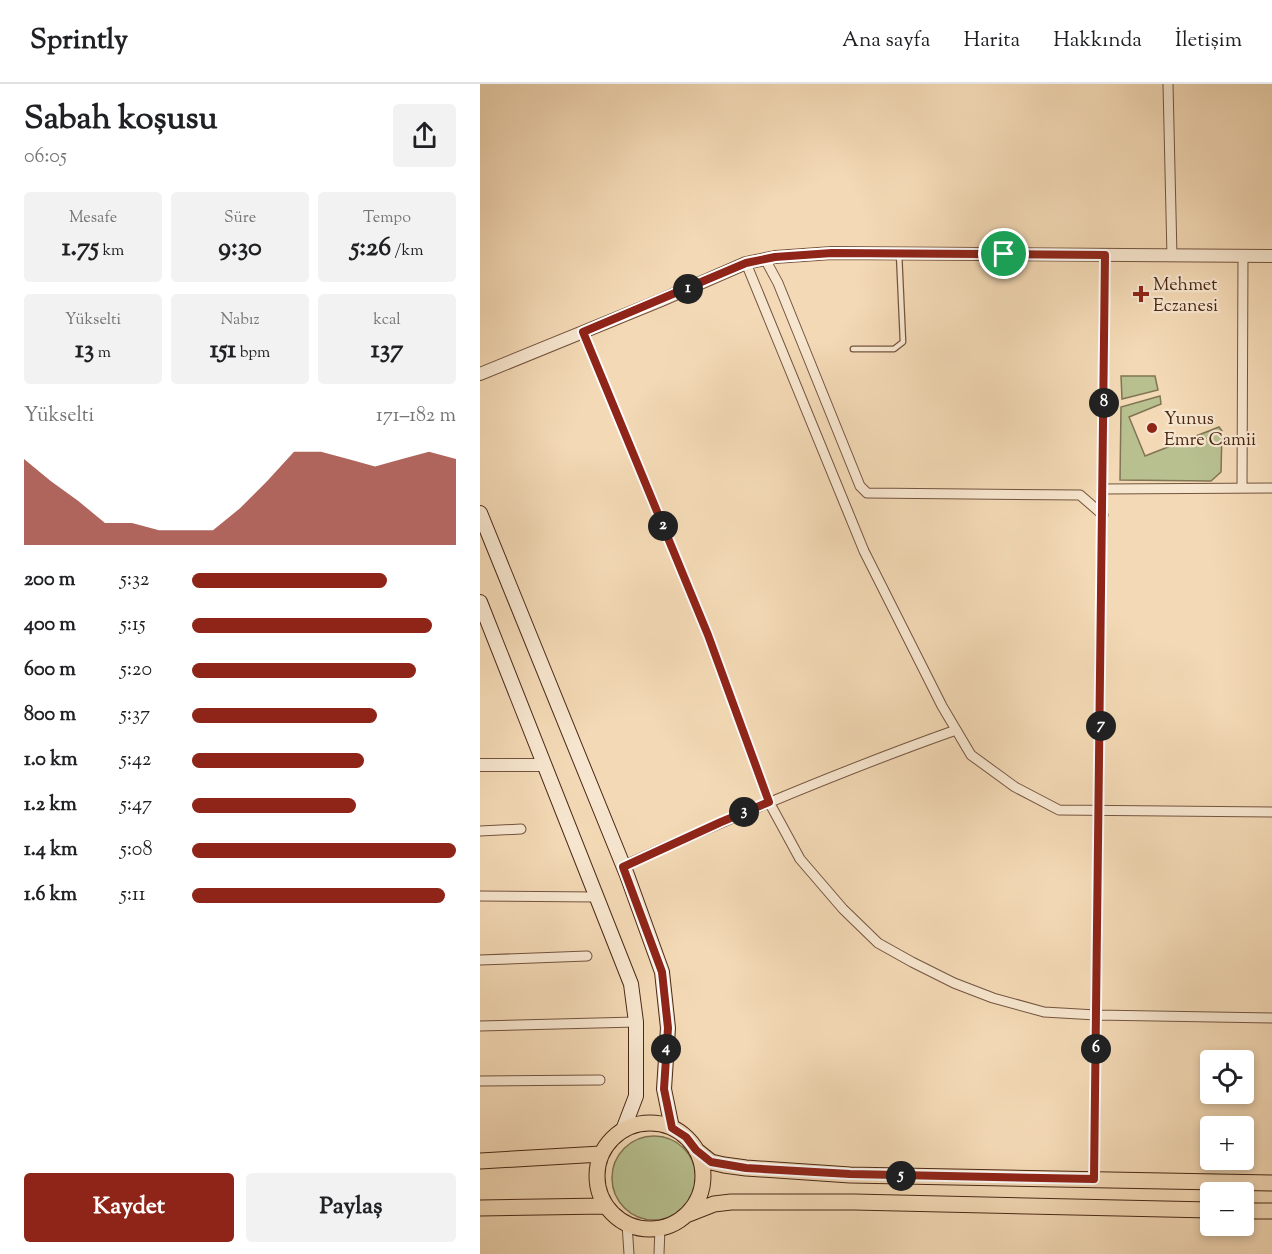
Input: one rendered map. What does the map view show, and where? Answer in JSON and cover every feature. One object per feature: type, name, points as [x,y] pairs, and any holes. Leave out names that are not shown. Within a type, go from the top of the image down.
[{"type":"main road","points":[[480,513],[623,867],[662,972],[668,1028],[664,1089],[672,1128]]},
{"type":"main road","points":[[480,602],[631,984],[636,1022],[636,1096],[623,1130]]},
{"type":"main road","points":[[1200,1210],[854,1202],[731,1202],[714,1204],[686,1215],[671,1225],[653,1230],[635,1228],[627,1224],[618,1219],[605,1206],[598,1189],[597,1170],[601,1154],[610,1140],[623,1130],[639,1124],[656,1123],[672,1128],[686,1137],[696,1150],[711,1162],[746,1168],[850,1174],[1272,1183]]},
{"type":"main road","points":[[686,1215],[697,1200],[703,1182],[702,1166],[696,1150]]},
{"type":"main road","points":[[480,1161],[601,1154]]},
{"type":"main road","points":[[480,1208],[605,1206]]},
{"type":"main road","points":[[1254,1210],[1272,1211]]},
{"type":"street","points":[[1168,84],[1172,256]]},
{"type":"street","points":[[480,374],[746,263],[765,259],[832,253],[1272,256]]},
{"type":"street","points":[[1094,1179],[1105,255]]},
{"type":"street","points":[[1242,487],[1243,256]]},
{"type":"street","points":[[765,259],[778,283],[860,486],[867,493],[1080,495],[1103,515]]},
{"type":"street","points":[[746,263],[864,551],[942,706],[970,754],[1016,787],[1059,810],[1272,812]]},
{"type":"street","points":[[583,332],[708,635],[769,802],[800,859],[843,909],[879,943],[954,982],[993,998],[1044,1012],[1272,1018]]},
{"type":"street","points":[[1104,489],[1272,488]]},
{"type":"street","points":[[623,867],[769,802],[956,730]]},
{"type":"street","points":[[480,765],[544,765]]},
{"type":"street","points":[[480,831],[520,829]]},
{"type":"street","points":[[480,896],[596,897]]},
{"type":"street","points":[[480,960],[587,956]]},
{"type":"street","points":[[480,1026],[636,1022]]},
{"type":"street","points":[[480,1082],[600,1080]]},
{"type":"street","points":[[627,1224],[629,1254]]},
{"type":"street","points":[[659,1254],[660,1228]]},
{"type":"lane","points":[[853,349],[894,349],[903,342],[899,254]]},
{"type":"green space","points":[[1121,376],[1155,376],[1158,390],[1122,399]]},
{"type":"green space","points":[[1160,396],[1161,404],[1129,417],[1145,456],[1219,427],[1222,431],[1221,472],[1211,481],[1120,480],[1121,407]]},
{"type":"green space","points":[[654,1136],[670,1139],[684,1148],[693,1162],[696,1178],[693,1194],[684,1208],[670,1217],[654,1220],[638,1217],[624,1208],[615,1194],[612,1178],[615,1162],[624,1148],[638,1139]]},
{"type":"place","name":"Mehmet Eczanesi","points":[[1141,294]]},
{"type":"place","name":"Yunus Emre Camii","points":[[1152,428]]},
{"type":"route","points":[[832,253],[1004,254],[1105,255],[1094,1179],[850,1174],[746,1168],[711,1162],[696,1150],[686,1137],[672,1128],[664,1089],[668,1028],[662,972],[623,867],[769,802],[708,635],[583,332],[746,263],[775,257],[832,253]]}]
